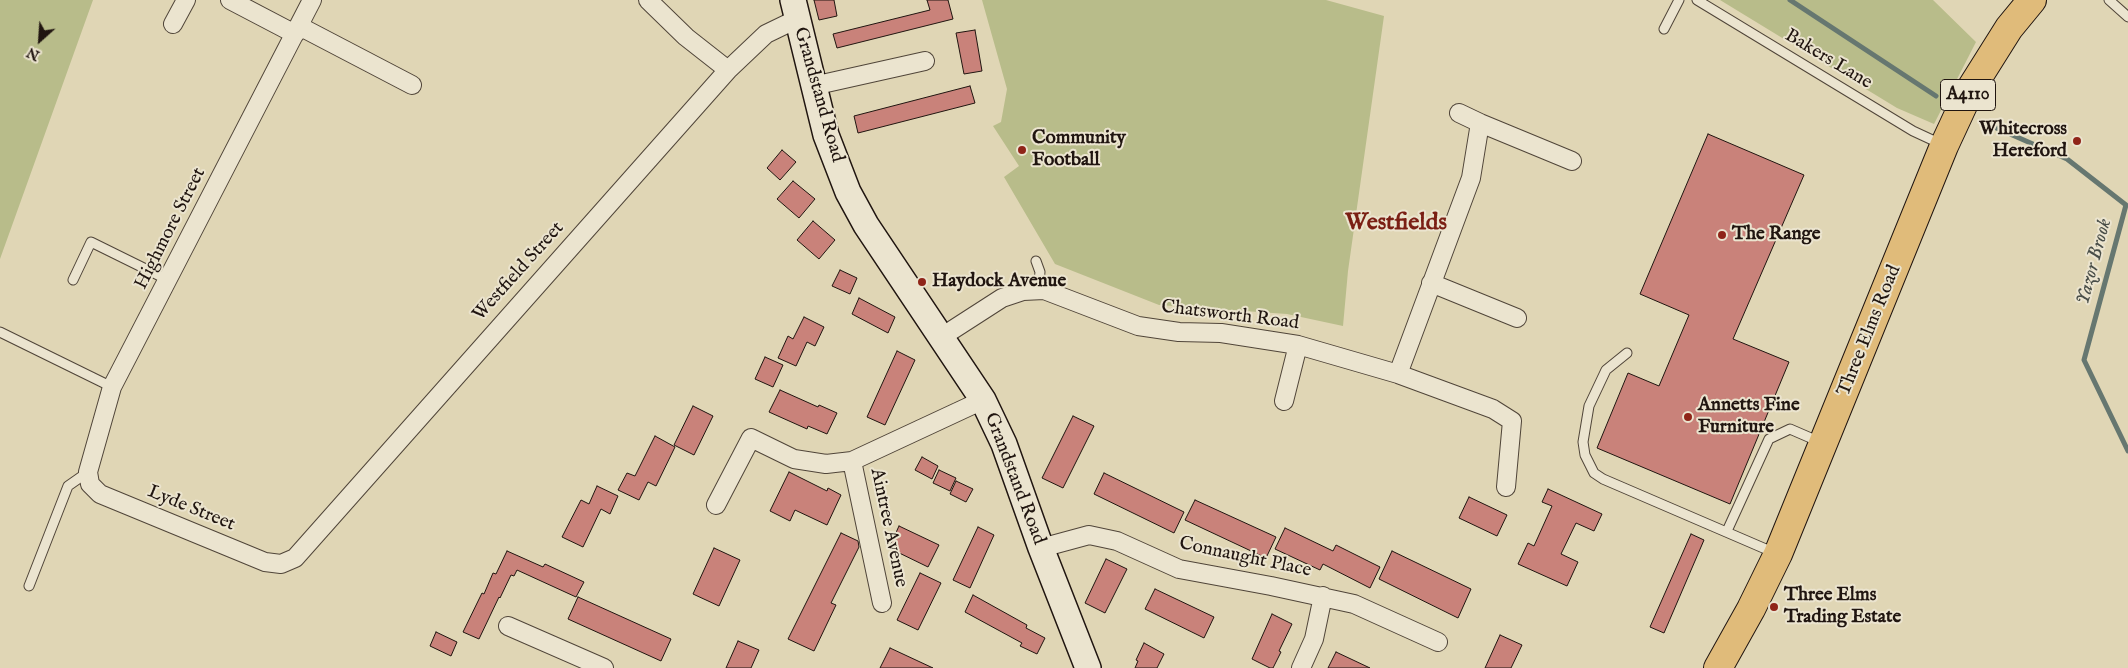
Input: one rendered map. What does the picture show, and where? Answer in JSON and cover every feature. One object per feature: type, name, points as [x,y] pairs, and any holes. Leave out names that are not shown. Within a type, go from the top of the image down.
[{"type":"main road","name":"Three Elms Road","points":[[1718,668],[1751,610],[1778,554],[1944,146],[1970,90],[2009,28],[2032,0]]},
{"type":"street","points":[[173,24],[186,0]]},
{"type":"street","points":[[230,0],[412,85]]},
{"type":"street","name":"Highmore Street","points":[[89,478],[112,387],[312,0]]},
{"type":"street","points":[[648,0],[686,37],[728,70]]},
{"type":"street","name":"Westfield Street","points":[[281,564],[294,558],[728,70],[795,10]]},
{"type":"street","name":"Grandstand Road","points":[[795,10],[826,135],[848,192],[866,225],[943,336],[983,400],[1004,444],[1041,548],[1088,668]]},
{"type":"street","points":[[813,86],[925,61]]},
{"type":"street","points":[[1459,113],[1572,161]]},
{"type":"street","points":[[1398,374],[1471,178],[1480,123]]},
{"type":"street","points":[[1431,283],[1517,318]]},
{"type":"street","name":"Chatsworth Road","points":[[943,336],[1002,298],[1023,291],[1044,290],[1138,326],[1179,332],[1220,333],[1298,345],[1398,374],[1493,409],[1512,421],[1506,487]]},
{"type":"street","points":[[1284,401],[1298,345]]},
{"type":"street","points":[[716,505],[751,438],[794,459],[826,464],[852,461],[983,400]]},
{"type":"street","name":"Aintree Avenue","points":[[852,461],[882,603]]},
{"type":"street","name":"Lyde Street","points":[[89,478],[100,494],[266,562],[281,564]]},
{"type":"street","name":"Connaught Place","points":[[1041,548],[1089,535],[1117,541],[1179,570],[1322,596],[1354,604],[1438,642]]},
{"type":"street","points":[[1301,668],[1316,632],[1322,596]]},
{"type":"street","points":[[508,626],[604,668]]},
{"type":"lane","points":[[1664,29],[1679,0]]},
{"type":"lane","name":"Bakers Lane","points":[[1697,0],[1913,131],[1944,146]]},
{"type":"lane","points":[[2109,0],[2128,17]]},
{"type":"lane","points":[[73,280],[90,242],[168,280]]},
{"type":"lane","points":[[1036,261],[1040,272],[1038,291]]},
{"type":"lane","points":[[0,332],[112,387]]},
{"type":"lane","points":[[1627,352],[1606,370],[1590,406],[1583,442],[1585,455],[1594,473],[1603,479],[1778,554]]},
{"type":"lane","points":[[1727,531],[1769,439],[1790,429],[1823,444]]},
{"type":"lane","points":[[29,586],[68,486],[89,478]]},
{"type":"green space","points":[[0,0],[93,0],[0,259]]},
{"type":"green space","points":[[982,0],[1326,0],[1384,16],[1348,271],[1343,326],[1287,314],[1159,305],[1055,264],[1004,177],[1019,166],[993,126],[1001,122],[1007,89]]},
{"type":"green space","points":[[1720,0],[1933,0],[1976,42],[1934,124],[1897,108]]},
{"type":"building","points":[[814,0],[834,0],[837,16],[819,20]]},
{"type":"building","points":[[927,0],[948,0],[953,19],[837,48],[833,34],[930,10]]},
{"type":"building","points":[[975,30],[982,71],[964,74],[956,33]]},
{"type":"building","points":[[970,86],[975,103],[858,133],[854,116]]},
{"type":"building","points":[[1708,134],[1804,175],[1733,339],[1789,362],[1730,504],[1597,448],[1628,373],[1659,386],[1689,315],[1640,294]]},
{"type":"building","points":[[782,150],[796,162],[780,180],[767,168]]},
{"type":"building","points":[[793,181],[815,199],[799,218],[777,199]]},
{"type":"building","points":[[813,221],[835,240],[819,259],[797,240]]},
{"type":"building","points":[[840,270],[857,278],[850,294],[832,286]]},
{"type":"building","points":[[859,298],[895,317],[888,333],[852,314]]},
{"type":"building","points":[[804,317],[824,327],[815,346],[807,342],[796,366],[778,358],[788,336],[793,339]]},
{"type":"building","points":[[897,351],[915,360],[885,425],[867,417]]},
{"type":"building","points":[[765,357],[783,365],[773,387],[755,379]]},
{"type":"building","points":[[780,390],[818,407],[819,405],[837,413],[827,434],[808,426],[807,429],[769,412]]},
{"type":"building","points":[[693,406],[713,416],[694,455],[674,445]]},
{"type":"building","points":[[1073,416],[1094,426],[1063,488],[1042,478]]},
{"type":"building","points":[[655,436],[675,447],[656,486],[648,482],[639,500],[618,490],[627,473],[635,476]]},
{"type":"building","points":[[922,457],[938,466],[932,479],[915,470]]},
{"type":"building","points":[[939,470],[956,478],[950,491],[933,483]]},
{"type":"building","points":[[789,472],[827,491],[828,488],[841,495],[827,525],[795,510],[790,521],[770,511]]},
{"type":"building","points":[[1104,473],[1184,512],[1174,533],[1094,494]]},
{"type":"building","points":[[956,481],[973,489],[966,502],[950,494]]},
{"type":"building","points":[[597,486],[618,496],[610,514],[601,509],[583,547],[562,537],[581,500],[589,504]]},
{"type":"building","points":[[1548,489],[1602,514],[1594,531],[1576,523],[1561,554],[1578,562],[1567,586],[1518,564],[1528,543],[1534,546],[1552,506],[1542,502]]},
{"type":"building","points":[[1469,497],[1507,515],[1497,536],[1459,518]]},
{"type":"building","points":[[1195,500],[1276,537],[1266,558],[1185,520]]},
{"type":"building","points":[[899,526],[939,545],[928,567],[889,548]]},
{"type":"building","points":[[978,527],[994,535],[970,588],[953,580]]},
{"type":"building","points":[[1285,528],[1333,551],[1336,545],[1380,567],[1370,588],[1323,564],[1320,570],[1275,549]]},
{"type":"building","points":[[841,533],[858,541],[859,547],[831,603],[836,605],[814,651],[788,639]]},
{"type":"building","points":[[1691,534],[1704,540],[1664,633],[1650,627]]},
{"type":"building","points":[[714,548],[740,560],[719,606],[693,594]]},
{"type":"building","points":[[507,551],[543,567],[545,564],[584,582],[576,597],[517,570],[514,576],[511,575],[479,639],[463,632],[482,593],[484,594],[493,573],[496,574]]},
{"type":"building","points":[[1392,551],[1471,589],[1458,618],[1379,579]]},
{"type":"building","points":[[1106,559],[1127,569],[1105,613],[1085,603]]},
{"type":"building","points":[[920,573],[941,583],[918,630],[897,620]]},
{"type":"building","points":[[1155,589],[1214,617],[1204,638],[1145,609]]},
{"type":"building","points":[[973,595],[1027,625],[1026,628],[1045,638],[1037,654],[1020,646],[1022,643],[965,612]]},
{"type":"building","points":[[578,597],[671,639],[661,661],[568,619]]},
{"type":"building","points":[[1272,614],[1292,624],[1273,668],[1270,668],[1252,659]]},
{"type":"building","points":[[436,632],[457,642],[451,656],[430,646]]},
{"type":"building","points":[[1500,635],[1522,645],[1511,668],[1485,668]]},
{"type":"building","points":[[738,641],[759,650],[751,668],[726,668]]},
{"type":"building","points":[[1144,643],[1164,654],[1157,668],[1135,668],[1138,661],[1136,660]]},
{"type":"building","points":[[890,648],[933,668],[880,668]]},
{"type":"building","points":[[1336,652],[1370,668],[1328,668]]},
{"type":"waterway","name":"Yazor Brook","points":[[1790,0],[1936,96]]},
{"type":"waterway","name":"Yazor Brook","points":[[1985,123],[2067,159],[2126,205],[2084,360],[2128,451]]},
{"type":"place","name":"Whitecross Hereford","points":[[2077,141]]},
{"type":"place","name":"Community Football","points":[[1022,150]]},
{"type":"place","name":"The Range","points":[[1722,235]]},
{"type":"place","name":"Haydock Avenue","points":[[922,282]]},
{"type":"place","name":"Annetts Fine Furniture","points":[[1688,417]]},
{"type":"place","name":"Three Elms Trading Estate","points":[[1774,607]]},
{"type":"district","name":"Westfields","points":[[1396,224]]}]
